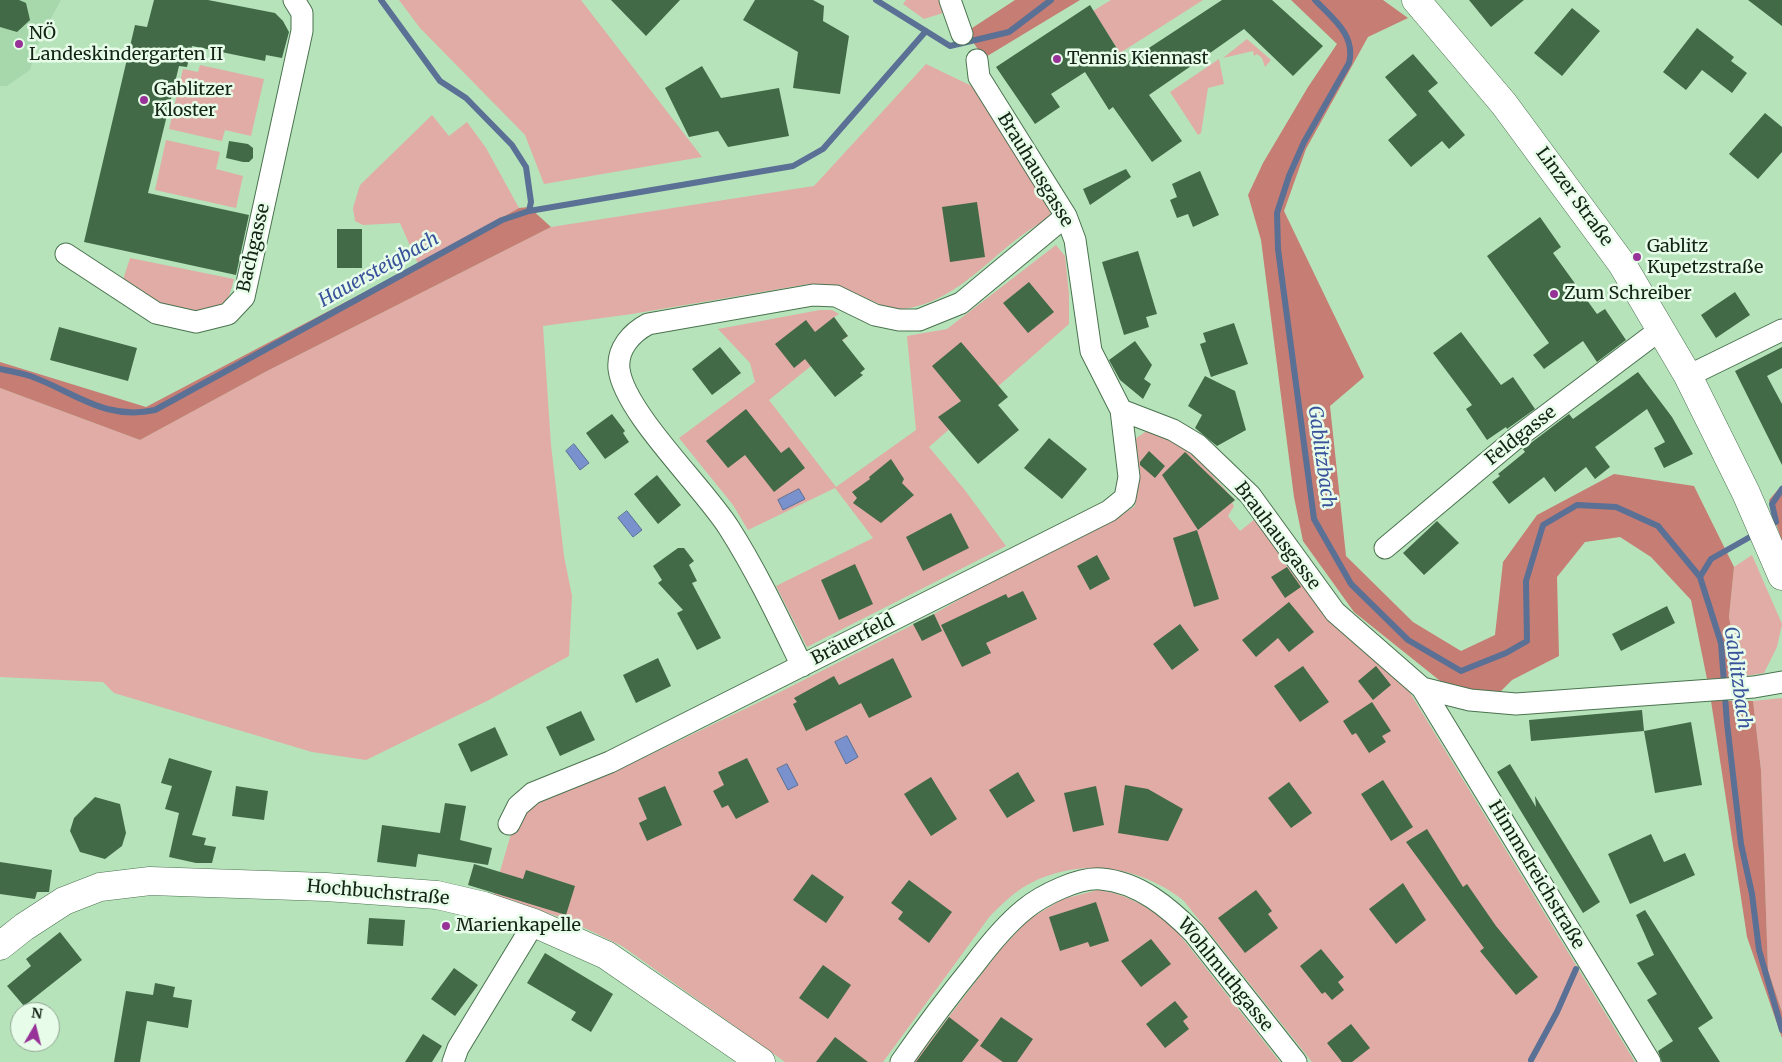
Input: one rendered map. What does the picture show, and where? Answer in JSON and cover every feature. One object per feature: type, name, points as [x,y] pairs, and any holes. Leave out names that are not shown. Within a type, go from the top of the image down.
[{"type":"street","name":"Bachgasse","points":[[66,254],[156,313],[196,322],[228,314],[244,297],[302,31],[302,14],[294,0]]},
{"type":"street","points":[[950,0],[962,34]]},
{"type":"street","name":"Linzer Straße","points":[[1416,0],[1493,90],[1559,176],[1622,264],[1688,376],[1756,516],[1782,576]]},
{"type":"street","name":"Brauhausgasse","points":[[976,60],[979,78],[1066,216],[1075,240],[1091,351],[1121,410],[1173,430],[1198,445],[1250,495],[1335,612],[1422,688],[1470,700],[1516,704],[1754,687],[1782,682]]},
{"type":"street","points":[[802,666],[760,580],[728,526],[642,417],[626,391],[619,369],[626,342],[636,330],[648,324],[813,295],[836,296],[875,315],[899,320],[919,320],[961,303],[1066,216]]},
{"type":"street","name":"Feldgasse","points":[[1385,548],[1515,439],[1661,329]]},
{"type":"street","points":[[1688,376],[1782,330]]},
{"type":"street","name":"Bräuerfeld","points":[[509,824],[518,806],[533,793],[610,762],[1109,512],[1125,498],[1129,477],[1121,410]]},
{"type":"street","name":"Himmelreichstraße","points":[[1422,688],[1650,1062]]},
{"type":"street","points":[[1442,722],[1470,700]]},
{"type":"street","name":"Wohlmuthgasse","points":[[901,1062],[934,1014],[997,936],[1026,908],[1068,885],[1100,879],[1137,888],[1175,914],[1194,933],[1296,1062]]},
{"type":"street","name":"Hochbuchstraße","points":[[0,946],[64,900],[100,887],[150,880],[326,886],[437,895],[484,906],[534,923],[606,955],[761,1062]]},
{"type":"street","points":[[453,1062],[458,1048],[534,923]]},
{"type":"shaded area","name":"NÖ Landeskindergarten II","points":[[0,0],[61,0],[40,38],[30,70],[7,86],[0,86]]},
{"type":"shaded area","points":[[399,0],[581,0],[702,157],[544,184],[525,135],[420,28]]},
{"type":"shaded area","points":[[906,0],[943,0],[946,12],[924,19],[903,4]]},
{"type":"shaded area","points":[[1015,0],[1080,0],[984,58],[966,32]]},
{"type":"shaded area","points":[[1111,0],[1203,0],[1120,53],[1093,11]]},
{"type":"shaded area","points":[[1291,0],[1383,0],[1408,18],[1368,37],[1306,149],[1284,211],[1364,377],[1330,406],[1346,556],[1413,622],[1461,651],[1495,635],[1503,562],[1537,515],[1614,474],[1694,486],[1734,567],[1729,617],[1740,677],[1707,679],[1691,600],[1651,557],[1620,537],[1585,542],[1557,577],[1559,656],[1512,680],[1498,694],[1449,688],[1354,612],[1303,541],[1294,497],[1261,240],[1248,195],[1263,163],[1308,87],[1337,44]]},
{"type":"shaded area","points":[[1247,39],[1271,60],[1265,67],[1262,58],[1257,54],[1254,56],[1253,51],[1223,58]]},
{"type":"shaded area","points":[[1219,59],[1224,84],[1208,88],[1201,133],[1198,135],[1170,92]]},
{"type":"shaded area","points":[[926,64],[980,90],[1052,207],[1050,218],[1013,242],[959,286],[919,306],[897,309],[885,306],[840,287],[809,284],[632,314],[543,326],[551,445],[564,556],[572,596],[569,656],[487,701],[366,760],[312,752],[114,693],[103,682],[0,677],[0,388],[140,440],[267,371],[551,227],[814,186]]},
{"type":"shaded area","points":[[200,65],[264,79],[251,136],[225,130],[222,141],[169,129],[183,69],[198,72]]},
{"type":"shaded area","points":[[432,115],[449,136],[467,122],[486,148],[519,208],[418,264],[400,223],[363,225],[355,221],[353,208],[360,185]]},
{"type":"shaded area","points":[[166,140],[220,152],[216,169],[243,176],[236,208],[155,190]]},
{"type":"shaded area","points":[[529,207],[551,227],[267,371],[140,440],[0,388],[0,362],[146,407],[418,264],[519,208]]},
{"type":"shaded area","points":[[1056,245],[1065,256],[1069,294],[1069,324],[929,447],[964,489],[1006,546],[807,647],[776,586],[873,538],[835,488],[748,530],[733,505],[679,438],[755,382],[750,363],[718,329],[820,310],[832,310],[839,314],[834,317],[848,336],[769,400],[836,487],[916,430],[907,336],[947,329]]},
{"type":"shaded area","points":[[130,258],[234,279],[231,291],[226,301],[214,309],[201,313],[188,313],[174,309],[146,297],[122,283]]},
{"type":"shaded area","points":[[1148,430],[1173,440],[1196,458],[1235,500],[1232,503],[1234,506],[1228,516],[1240,531],[1255,519],[1287,566],[1312,597],[1401,678],[1635,1062],[1312,1062],[1184,901],[1147,879],[1126,872],[1084,868],[1063,871],[1042,878],[1022,888],[990,916],[883,1062],[785,1062],[622,946],[566,919],[493,896],[510,837],[517,821],[534,804],[610,774],[778,693],[1112,521],[1135,506],[1138,476],[1135,439]]},
{"type":"shaded area","points":[[1782,485],[1782,539],[1781,539],[1769,500]]},
{"type":"shaded area","points":[[1752,555],[1782,624],[1777,647],[1764,673],[1740,677],[1729,617],[1734,567]]},
{"type":"shaded area","points":[[1782,698],[1782,1012],[1768,970],[1761,770],[1753,701]]},
{"type":"shaded area","points":[[1711,701],[1753,701],[1761,770],[1768,970],[1782,1012],[1782,1038],[1747,937]]},
{"type":"shaded area","points":[[1098,890],[1119,895],[1139,904],[1175,929],[1280,1062],[914,1062],[1000,950],[1029,919],[1063,899]]},
{"type":"water","points":[[574,444],[589,463],[580,470],[566,451]]},
{"type":"water","points":[[799,489],[805,499],[783,510],[778,500]]},
{"type":"water","points":[[627,511],[642,530],[633,537],[618,518]]},
{"type":"water","points":[[847,736],[858,757],[846,764],[835,742]]},
{"type":"water","points":[[787,764],[798,785],[788,790],[777,769]]},
{"type":"building","points":[[0,0],[19,0],[26,3],[30,20],[17,32],[0,27]]},
{"type":"building","name":"Gablitzer Kloster","points":[[154,0],[208,0],[275,13],[283,21],[289,32],[282,58],[266,55],[265,61],[192,46],[187,67],[179,66],[148,193],[249,215],[236,275],[84,242],[135,25],[147,27]]},
{"type":"building","points":[[611,0],[680,0],[646,36]]},
{"type":"building","points":[[755,0],[813,0],[824,6],[823,21],[849,36],[840,94],[793,88],[798,52],[743,20]]},
{"type":"building","points":[[1222,0],[1272,0],[1323,46],[1293,76],[1244,29],[1149,95],[1182,141],[1152,162],[1113,107],[1109,110],[1085,72],[1051,94],[1060,107],[1035,124],[996,67],[1090,5],[1126,63]]},
{"type":"building","points":[[1469,0],[1524,0],[1491,27]]},
{"type":"building","points":[[1748,0],[1782,0],[1782,26]]},
{"type":"building","points":[[1572,8],[1600,31],[1562,76],[1534,53]]},
{"type":"building","points":[[1697,28],[1734,57],[1731,61],[1747,73],[1732,93],[1702,70],[1686,90],[1663,72]]},
{"type":"building","points":[[1413,54],[1438,83],[1428,91],[1465,135],[1449,149],[1442,141],[1411,167],[1388,140],[1417,115],[1385,77]]},
{"type":"building","points":[[702,66],[721,98],[779,88],[789,136],[728,147],[718,131],[689,137],[665,88]]},
{"type":"building","points":[[1765,113],[1782,127],[1782,152],[1758,179],[1729,154]]},
{"type":"building","points":[[229,141],[248,144],[253,148],[253,158],[249,162],[243,162],[226,158]]},
{"type":"building","points":[[1126,169],[1131,177],[1090,205],[1083,189]]},
{"type":"building","points":[[1200,171],[1219,215],[1193,227],[1188,214],[1177,218],[1170,200],[1177,197],[1172,184]]},
{"type":"building","points":[[977,202],[985,257],[950,262],[942,207]]},
{"type":"building","points":[[1540,217],[1561,247],[1553,253],[1597,314],[1605,309],[1626,340],[1597,362],[1583,341],[1544,369],[1533,355],[1549,343],[1487,256]]},
{"type":"building","points":[[337,229],[362,229],[362,268],[337,268]]},
{"type":"building","points":[[1138,251],[1157,314],[1146,317],[1149,327],[1124,335],[1102,262]]},
{"type":"building","points":[[1029,282],[1054,312],[1028,333],[1003,303]]},
{"type":"building","points":[[1735,292],[1750,315],[1716,338],[1701,315]]},
{"type":"building","points":[[834,317],[848,336],[842,340],[865,369],[860,373],[863,375],[835,397],[805,359],[794,368],[775,344],[806,320],[815,332]]},
{"type":"building","points":[[1234,323],[1248,364],[1211,377],[1200,344],[1206,342],[1203,333]]},
{"type":"building","points":[[59,327],[137,348],[128,381],[50,360]]},
{"type":"building","points":[[1461,332],[1501,385],[1513,377],[1535,409],[1507,429],[1506,427],[1487,440],[1466,409],[1472,405],[1433,353]]},
{"type":"building","points":[[1135,341],[1152,365],[1144,379],[1151,384],[1143,399],[1120,380],[1109,360]]},
{"type":"building","points":[[961,342],[1008,397],[998,405],[1019,430],[978,464],[938,417],[961,401],[932,366]]},
{"type":"building","points":[[720,347],[741,373],[712,395],[692,369]]},
{"type":"building","points":[[1782,347],[1782,368],[1767,376],[1782,404],[1782,465],[1735,371]]},
{"type":"building","points":[[1638,372],[1672,417],[1693,454],[1664,468],[1654,448],[1665,442],[1647,409],[1595,447],[1610,467],[1595,479],[1586,467],[1555,492],[1544,477],[1509,504],[1492,482],[1500,476],[1498,474],[1525,452],[1523,449],[1569,414],[1573,419]]},
{"type":"building","points":[[1205,376],[1235,391],[1246,430],[1217,446],[1195,428],[1202,415],[1188,406]]},
{"type":"building","points":[[746,409],[781,453],[789,447],[805,468],[774,492],[745,455],[728,468],[706,441]]},
{"type":"building","points":[[612,414],[625,431],[623,433],[629,442],[605,459],[586,433]]},
{"type":"building","points":[[1049,438],[1087,469],[1062,499],[1024,468]]},
{"type":"building","points":[[1149,451],[1165,466],[1155,478],[1140,465],[1140,462]]},
{"type":"building","points":[[1185,452],[1235,500],[1198,530],[1162,475]]},
{"type":"building","points":[[891,459],[904,479],[902,483],[914,495],[881,523],[853,503],[857,498],[852,492],[870,479],[869,477]]},
{"type":"building","points":[[657,475],[681,505],[658,524],[634,494]]},
{"type":"building","points":[[951,513],[969,548],[923,571],[906,537]]},
{"type":"building","points":[[1437,521],[1459,543],[1424,575],[1403,553]]},
{"type":"building","points":[[1197,530],[1219,599],[1194,607],[1173,538]]},
{"type":"building","points":[[678,548],[684,548],[694,561],[689,565],[697,581],[692,583],[721,638],[697,650],[677,613],[683,610],[658,583],[662,580],[653,566]]},
{"type":"building","points":[[1097,555],[1110,579],[1090,590],[1077,566]]},
{"type":"building","points":[[855,564],[873,604],[839,620],[821,580]]},
{"type":"building","points":[[1287,567],[1301,587],[1285,598],[1271,577]]},
{"type":"building","points":[[1023,591],[1037,619],[986,643],[991,653],[962,667],[941,625],[1006,594],[1008,598]]},
{"type":"building","points":[[1289,602],[1314,632],[1289,652],[1278,638],[1256,657],[1242,640]]},
{"type":"building","points":[[1667,606],[1675,623],[1621,651],[1612,634]]},
{"type":"building","points":[[934,614],[942,631],[922,641],[913,624]]},
{"type":"building","points":[[1180,624],[1199,650],[1172,670],[1153,644]]},
{"type":"building","points":[[658,658],[671,686],[636,703],[623,675]]},
{"type":"building","points":[[893,658],[912,697],[869,718],[861,703],[806,731],[793,704],[797,702],[794,698],[834,676],[839,685]]},
{"type":"building","points":[[1303,666],[1329,702],[1300,722],[1274,686]]},
{"type":"building","points":[[1376,666],[1391,685],[1373,700],[1358,681]]},
{"type":"building","points":[[1372,702],[1391,731],[1382,736],[1386,742],[1369,753],[1356,733],[1352,735],[1343,721]]},
{"type":"building","points":[[1642,710],[1644,731],[1531,741],[1529,720]]},
{"type":"building","points":[[581,711],[595,740],[560,756],[546,727]]},
{"type":"building","points":[[1691,722],[1702,785],[1655,793],[1644,731]]},
{"type":"building","points":[[495,727],[508,755],[471,772],[458,744]]},
{"type":"building","points":[[169,758],[212,771],[192,835],[206,838],[204,845],[216,847],[212,863],[196,863],[169,857],[179,813],[165,809],[172,786],[161,783]]},
{"type":"building","points":[[747,758],[769,802],[736,819],[728,805],[722,808],[713,791],[724,785],[718,772]]},
{"type":"building","points":[[1510,764],[1536,807],[1535,796],[1600,902],[1583,913],[1497,772]]},
{"type":"building","points":[[1018,772],[1035,801],[1007,818],[989,790]]},
{"type":"building","points":[[931,777],[957,819],[931,836],[904,794]]},
{"type":"building","points":[[1383,780],[1413,827],[1391,841],[1361,794]]},
{"type":"building","points":[[1289,782],[1312,813],[1291,828],[1268,798]]},
{"type":"building","points":[[1125,785],[1148,789],[1183,809],[1168,841],[1118,833]]},
{"type":"building","points":[[236,786],[268,791],[264,820],[232,816]]},
{"type":"building","points":[[665,786],[682,825],[647,841],[639,823],[647,819],[638,798]]},
{"type":"building","points":[[1096,786],[1104,825],[1073,832],[1064,793]]},
{"type":"building","points":[[95,797],[120,804],[126,833],[122,846],[105,859],[80,852],[70,831],[74,818]]},
{"type":"building","points":[[445,803],[466,806],[460,840],[492,848],[488,865],[418,854],[416,867],[377,862],[382,825],[440,833]]},
{"type":"building","points":[[1427,829],[1463,887],[1467,884],[1496,926],[1538,977],[1516,995],[1480,951],[1484,948],[1406,842]]},
{"type":"building","points":[[1651,834],[1664,862],[1685,853],[1695,875],[1630,904],[1608,854]]},
{"type":"building","points":[[0,862],[52,870],[49,892],[37,892],[35,899],[0,894]]},
{"type":"building","points":[[474,864],[523,879],[526,870],[575,886],[566,915],[468,885]]},
{"type":"building","points":[[812,874],[844,897],[826,923],[793,900]]},
{"type":"building","points":[[909,880],[952,912],[929,943],[898,919],[903,912],[891,903]]},
{"type":"building","points":[[1403,883],[1426,920],[1396,944],[1369,909]]},
{"type":"building","points":[[1256,890],[1272,911],[1268,914],[1278,928],[1245,953],[1218,918]]},
{"type":"building","points":[[1096,902],[1109,941],[1090,947],[1088,942],[1060,951],[1049,917]]},
{"type":"building","points":[[1645,910],[1713,1018],[1698,1028],[1720,1062],[1662,1062],[1658,1051],[1673,1041],[1647,1000],[1657,994],[1637,963],[1654,955],[1636,915]]},
{"type":"building","points":[[369,918],[405,920],[403,946],[367,944]]},
{"type":"building","points":[[60,932],[82,960],[29,1002],[21,1002],[7,986],[31,966],[26,959]]},
{"type":"building","points":[[1151,939],[1171,964],[1141,987],[1121,961]]},
{"type":"building","points":[[1321,949],[1344,977],[1338,982],[1344,990],[1332,1000],[1325,992],[1322,994],[1300,966]]},
{"type":"building","points":[[545,953],[613,994],[591,1032],[571,1020],[576,1012],[527,983]]},
{"type":"building","points":[[823,965],[851,985],[828,1019],[799,998]]},
{"type":"building","points":[[454,968],[478,985],[455,1016],[431,999]]},
{"type":"building","points":[[155,983],[175,987],[173,997],[192,1000],[188,1028],[147,1021],[140,1062],[114,1062],[126,991],[153,995]]},
{"type":"building","points":[[1175,1001],[1188,1017],[1183,1021],[1189,1029],[1165,1048],[1146,1024]]},
{"type":"building","points":[[949,1017],[979,1040],[962,1062],[916,1062]]},
{"type":"building","points":[[1001,1017],[1033,1039],[1017,1062],[1003,1062],[980,1046]]},
{"type":"building","points":[[1351,1024],[1370,1048],[1352,1062],[1342,1062],[1327,1043]]},
{"type":"building","points":[[423,1034],[442,1046],[432,1062],[405,1062]]},
{"type":"building","points":[[835,1037],[868,1062],[816,1062]]},
{"type":"waterway","name":"Hauersteigbach","points":[[0,369],[30,376],[90,403],[120,412],[155,410],[502,220],[529,211],[531,202],[526,167],[512,145],[466,98],[440,81],[381,0]]},
{"type":"waterway","name":"Gablitzbach","points":[[876,0],[950,46],[1009,32],[1051,0]]},
{"type":"waterway","name":"Gablitzbach","points":[[1315,0],[1336,21],[1346,36],[1349,44],[1349,63],[1304,142],[1289,176],[1277,213],[1278,249],[1314,519],[1351,584],[1408,640],[1461,671],[1506,653],[1527,641],[1526,581],[1543,525],[1577,505],[1616,507],[1658,526],[1700,577],[1721,643],[1727,723],[1741,844],[1752,894],[1759,950],[1782,1030]]},
{"type":"waterway","points":[[529,211],[793,166],[823,149],[926,31]]},
{"type":"waterway","points":[[1768,527],[1776,522],[1772,504],[1782,489]]},
{"type":"waterway","points":[[1700,577],[1711,559],[1757,533]]},
{"type":"waterway","points":[[1531,1060],[1557,1012],[1576,969]]},
{"type":"place","name":"NÖ Landeskindergarten II","points":[[19,44]]},
{"type":"place","name":"Tennis Kiennast","points":[[1057,59]]},
{"type":"place","name":"Gablitzer Kloster","points":[[144,100]]},
{"type":"place","name":"Gablitz Kupetzstraße","points":[[1637,257]]},
{"type":"place","name":"Zum Schreiber","points":[[1554,294]]},
{"type":"place","name":"Marienkapelle","points":[[446,926]]}]
